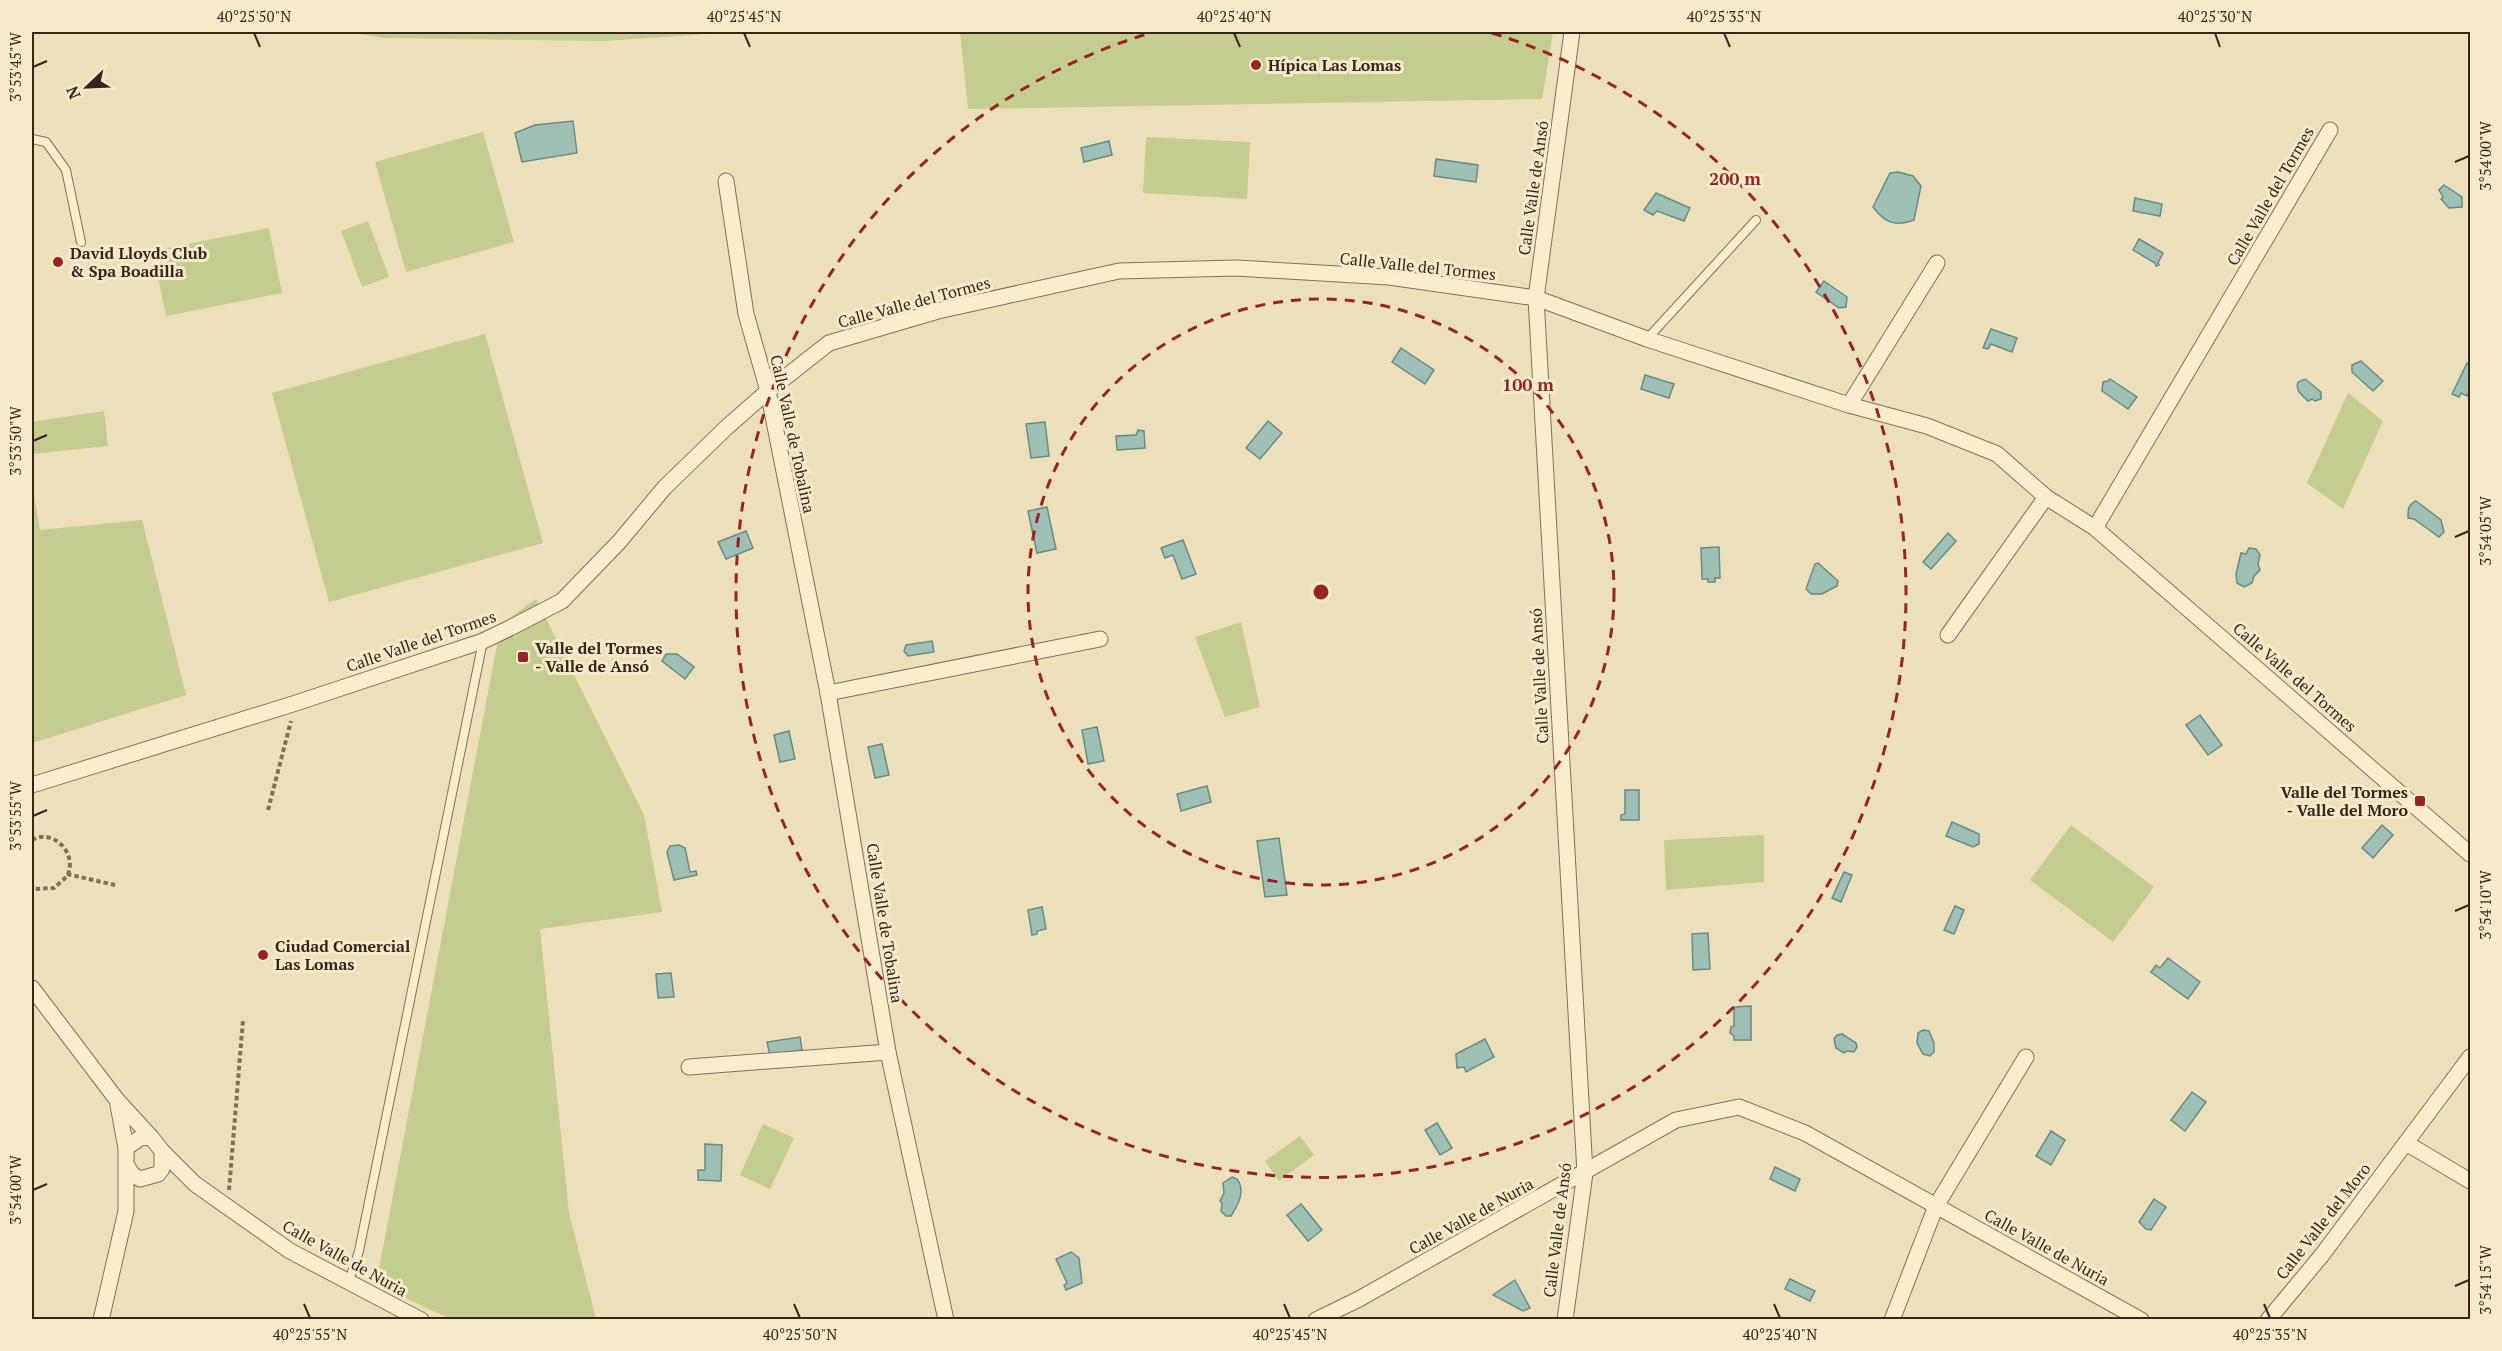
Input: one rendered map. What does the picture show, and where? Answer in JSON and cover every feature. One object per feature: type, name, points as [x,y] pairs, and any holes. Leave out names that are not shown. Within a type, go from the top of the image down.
[{"type":"street","name":"Calle Valle de Ansó","points":[[1565,1320],[1585,1173],[1536,298],[1572,32]]},
{"type":"street","name":"Calle Valle del Tormes","points":[[2095,528],[2330,129]]},
{"type":"street","name":"Calle Valle de Tobalina","points":[[726,181],[746,314],[768,391],[828,693],[888,1052],[946,1320]]},
{"type":"street","points":[[1849,405],[1937,263]]},
{"type":"street","name":"Calle Valle del Tormes","points":[[32,785],[296,703],[483,641],[562,601],[619,542],[664,487],[768,391],[829,343],[938,311],[1119,271],[1236,268],[1389,277],[1536,298],[1647,339],[1849,405],[1927,426],[1997,454],[2046,497],[2095,528],[2470,854]]},
{"type":"street","points":[[1948,635],[2046,497]]},
{"type":"street","points":[[828,693],[1100,639]]},
{"type":"street","points":[[32,988],[117,1100],[162,1151],[162,1169],[153,1176],[126,1211]]},
{"type":"street","points":[[689,1067],[888,1052]]},
{"type":"street","points":[[1892,1320],[1936,1206],[2026,1057]]},
{"type":"street","name":"Calle Valle del Moro","points":[[2268,1320],[2322,1255],[2470,1057]]},
{"type":"street","points":[[101,1320],[126,1211],[126,1148],[117,1100]]},
{"type":"street","name":"Calle Valle de Nuria","points":[[1316,1320],[1359,1299],[1676,1120],[1739,1107],[1805,1132],[2141,1320]]},
{"type":"street","points":[[126,1148],[140,1138],[151,1137]]},
{"type":"street","points":[[2406,1143],[2470,1181]]},
{"type":"street","name":"Calle Valle de Nuria","points":[[162,1151],[195,1184],[290,1251],[421,1320]]},
{"type":"street","points":[[127,1166],[132,1174],[140,1179],[153,1176]]},
{"type":"street","name":"Calle Valle de Nuria","points":[[153,1176],[195,1184]]},
{"type":"lane","points":[[32,139],[45,142],[66,170],[81,242]]},
{"type":"lane","points":[[1647,339],[1756,220]]},
{"type":"lane","points":[[349,1281],[359,1251],[483,641]]},
{"type":"path","points":[[268,810],[296,703]]},
{"type":"path","points":[[32,840],[37,837],[52,838],[64,846],[70,860],[68,874],[54,888],[35,889],[32,886]]},
{"type":"path","points":[[68,874],[115,885]]},
{"type":"path","points":[[227,1207],[243,1020]]},
{"type":"green space","points":[[349,32],[736,32],[605,41],[383,38]]},
{"type":"green space","name":"Hípica Las Lomas","points":[[960,32],[1553,32],[1542,99],[968,109]]},
{"type":"green space","points":[[483,132],[514,242],[406,272],[375,162]]},
{"type":"green space","points":[[1146,137],[1250,142],[1247,199],[1143,193]]},
{"type":"green space","points":[[368,221],[389,277],[362,287],[341,231]]},
{"type":"green space","points":[[269,228],[282,293],[166,316],[153,251]]},
{"type":"green space","points":[[485,334],[543,543],[329,602],[272,393]]},
{"type":"green space","points":[[2348,393],[2383,421],[2343,509],[2307,483]]},
{"type":"green space","points":[[104,411],[108,446],[32,454],[32,422]]},
{"type":"green space","points":[[32,483],[40,530],[142,520],[186,695],[32,743]]},
{"type":"green space","points":[[536,599],[644,815],[662,912],[540,929],[569,1213],[596,1319],[451,1319],[376,1285],[501,624]]},
{"type":"green space","points":[[1241,622],[1260,707],[1225,717],[1195,637]]},
{"type":"green space","points":[[2071,825],[2154,887],[2113,942],[2030,880]]},
{"type":"green space","points":[[1764,835],[1764,882],[1666,890],[1664,840]]},
{"type":"green space","points":[[763,1124],[794,1138],[770,1189],[740,1175]]},
{"type":"green space","points":[[1300,1136],[1314,1155],[1279,1181],[1265,1161]]},
{"type":"water","points":[[573,121],[577,153],[522,162],[515,133],[535,125]]},
{"type":"water","points":[[1109,141],[1112,155],[1084,162],[1081,148]]},
{"type":"water","points":[[1436,159],[1478,165],[1476,182],[1434,176]]},
{"type":"water","points":[[1898,172],[1913,176],[1921,186],[1914,220],[1901,223],[1886,220],[1873,207],[1890,173]]},
{"type":"water","points":[[2444,185],[2462,197],[2462,207],[2449,208],[2441,199],[2443,197],[2439,190]]},
{"type":"water","points":[[1656,193],[1690,208],[1684,221],[1657,211],[1653,215],[1644,210]]},
{"type":"water","points":[[2135,198],[2162,204],[2160,216],[2133,211]]},
{"type":"water","points":[[2139,239],[2163,253],[2159,265],[2156,266],[2155,263],[2133,250]]},
{"type":"water","points":[[1824,281],[1847,297],[1846,307],[1839,308],[1816,292]]},
{"type":"water","points":[[1991,329],[2017,338],[2012,352],[1991,344],[1988,349],[1983,348]]},
{"type":"water","points":[[1401,348],[1434,370],[1425,384],[1392,362]]},
{"type":"water","points":[[2361,361],[2383,381],[2373,391],[2352,372],[2352,365]]},
{"type":"water","points":[[2467,363],[2470,365],[2470,389],[2467,396],[2461,393],[2459,397],[2452,394]]},
{"type":"water","points":[[1645,375],[1674,384],[1669,398],[1641,389]]},
{"type":"water","points":[[2110,379],[2137,397],[2128,409],[2102,391],[2103,382]]},
{"type":"water","points":[[2305,379],[2321,392],[2321,399],[2308,401],[2300,393],[2297,388],[2298,382]]},
{"type":"water","points":[[1268,421],[1282,433],[1260,459],[1246,448]]},
{"type":"water","points":[[1045,422],[1049,456],[1031,458],[1026,424]]},
{"type":"water","points":[[1138,430],[1144,431],[1145,448],[1117,450],[1116,436],[1136,435]]},
{"type":"water","points":[[2416,501],[2441,520],[2444,532],[2439,537],[2414,519],[2408,518],[2409,508]]},
{"type":"water","points":[[1047,507],[1056,549],[1037,553],[1028,511]]},
{"type":"water","points":[[746,531],[753,548],[726,559],[718,542]]},
{"type":"water","points":[[1948,533],[1956,541],[1931,569],[1923,562]]},
{"type":"water","points":[[1183,540],[1196,574],[1182,579],[1173,555],[1165,558],[1161,548]]},
{"type":"water","points":[[1719,547],[1720,578],[1715,578],[1715,582],[1708,582],[1708,579],[1702,579],[1701,548]]},
{"type":"water","points":[[2249,548],[2256,549],[2260,555],[2258,564],[2260,570],[2254,576],[2252,583],[2244,587],[2237,583],[2236,574],[2241,553],[2246,554]]},
{"type":"water","points":[[1818,563],[1838,581],[1837,586],[1822,594],[1811,594],[1806,589],[1815,564]]},
{"type":"water","points":[[932,641],[934,652],[908,656],[904,651],[906,645]]},
{"type":"water","points":[[666,654],[677,654],[694,667],[685,679],[662,661]]},
{"type":"water","points":[[2200,715],[2222,745],[2208,755],[2186,725]]},
{"type":"water","points":[[1097,727],[1104,761],[1088,764],[1082,730]]},
{"type":"water","points":[[789,731],[795,759],[780,762],[774,735]]},
{"type":"water","points":[[882,744],[889,775],[875,778],[868,747]]},
{"type":"water","points":[[1207,786],[1211,802],[1181,811],[1177,794]]},
{"type":"water","points":[[1625,790],[1639,790],[1639,820],[1621,820],[1621,815],[1625,814]]},
{"type":"water","points":[[1952,822],[1979,834],[1979,844],[1973,847],[1946,836]]},
{"type":"water","points":[[2382,825],[2393,835],[2373,858],[2362,848]]},
{"type":"water","points":[[1279,838],[1287,895],[1265,897],[1257,841]]},
{"type":"water","points":[[679,845],[685,848],[690,872],[696,871],[697,875],[674,880],[667,852],[670,846]]},
{"type":"water","points":[[1844,872],[1852,875],[1841,902],[1832,898]]},
{"type":"water","points":[[1955,906],[1964,910],[1954,934],[1944,930]]},
{"type":"water","points":[[1042,907],[1046,929],[1032,935],[1028,910]]},
{"type":"water","points":[[1708,933],[1710,969],[1693,970],[1692,934]]},
{"type":"water","points":[[2168,958],[2200,982],[2188,999],[2151,972],[2156,965],[2160,968]]},
{"type":"water","points":[[671,973],[674,997],[658,998],[656,974]]},
{"type":"water","points":[[1751,1006],[1751,1040],[1734,1040],[1734,1036],[1730,1033],[1731,1027],[1734,1026],[1734,1007]]},
{"type":"water","points":[[1923,1030],[1929,1031],[1934,1043],[1934,1052],[1930,1056],[1923,1054],[1917,1043],[1918,1033]]},
{"type":"water","points":[[1842,1034],[1856,1043],[1857,1047],[1854,1052],[1844,1053],[1836,1048],[1834,1039],[1837,1035]]},
{"type":"water","points":[[800,1037],[802,1050],[770,1055],[767,1042]]},
{"type":"water","points":[[1485,1039],[1494,1057],[1466,1072],[1464,1067],[1457,1068],[1456,1054]]},
{"type":"water","points":[[2192,1092],[2206,1102],[2185,1131],[2171,1120]]},
{"type":"water","points":[[1437,1123],[1452,1148],[1440,1155],[1425,1130]]},
{"type":"water","points":[[2051,1131],[2065,1140],[2051,1165],[2036,1156]]},
{"type":"water","points":[[705,1144],[722,1145],[721,1181],[698,1180],[698,1170],[705,1170]]},
{"type":"water","points":[[1775,1167],[1800,1179],[1795,1191],[1770,1179]]},
{"type":"water","points":[[1232,1177],[1240,1184],[1241,1193],[1231,1216],[1226,1216],[1221,1211],[1220,1201],[1224,1193],[1223,1183]]},
{"type":"water","points":[[2154,1199],[2166,1207],[2151,1230],[2146,1229],[2139,1222]]},
{"type":"water","points":[[1301,1204],[1322,1230],[1308,1241],[1287,1215]]},
{"type":"water","points":[[1071,1252],[1079,1258],[1082,1283],[1066,1290],[1064,1285],[1067,1283],[1056,1259]]},
{"type":"water","points":[[1790,1279],[1815,1291],[1810,1301],[1785,1289]]},
{"type":"water","points":[[1515,1280],[1530,1308],[1523,1311],[1493,1295]]},
{"type":"place","name":"Hípica Las Lomas","points":[[1256,65]]},
{"type":"place","name":"David Lloyds Club & Spa Boadilla","points":[[58,262]]},
{"type":"place","name":"Valle del Tormes - Valle de Ansó","points":[[523,657]]},
{"type":"place","name":"Valle del Tormes - Valle del Moro","points":[[2420,801]]},
{"type":"place","name":"Ciudad Comercial Las Lomas","points":[[263,955]]}]
